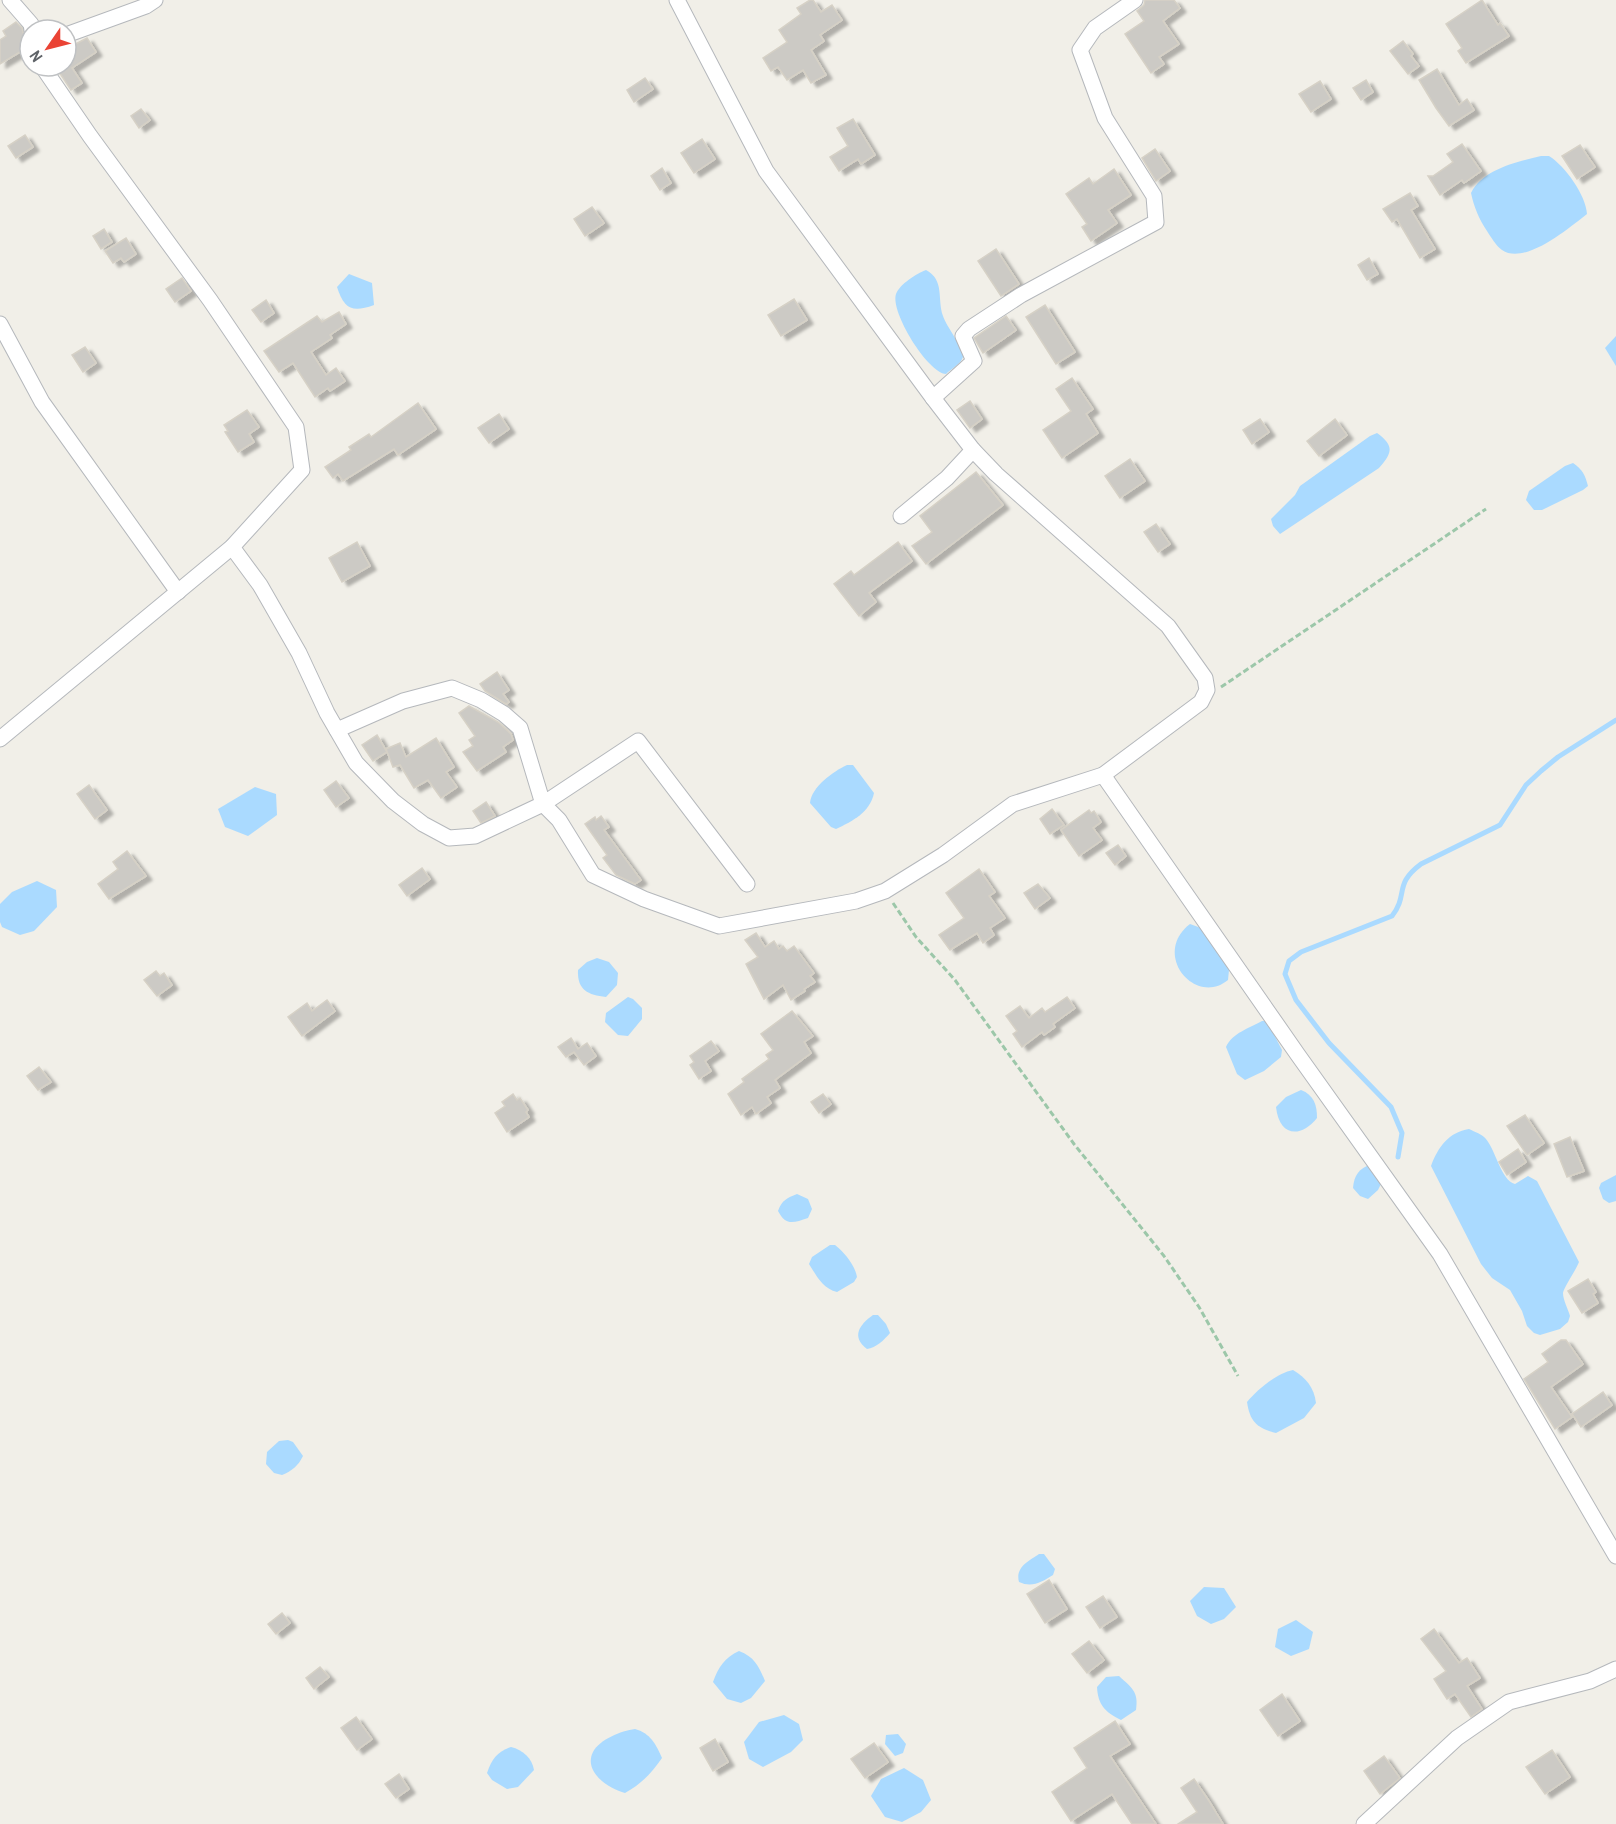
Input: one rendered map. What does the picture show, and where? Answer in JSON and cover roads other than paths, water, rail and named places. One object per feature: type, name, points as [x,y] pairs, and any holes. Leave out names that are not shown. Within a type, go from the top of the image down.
[{"type":"street","points":[[10,0],[26,18]]},
{"type":"street","points":[[78,31],[146,6],[155,0]]},
{"type":"street","points":[[337,730],[403,701],[452,688],[481,700],[504,714],[520,728],[543,804],[559,819],[593,875],[644,899],[719,926],[856,901],[885,891],[944,855],[1013,804],[1103,775],[1201,702],[1208,690],[1205,678],[1168,626],[996,474],[973,450],[766,171],[677,0]]},
{"type":"street","points":[[933,398],[974,361],[963,336],[969,329],[1021,295],[1156,222],[1154,196],[1105,118],[1080,50],[1095,28],[1135,0]]},
{"type":"street","points":[[0,739],[232,547],[302,470],[296,427],[210,300],[50,78]]},
{"type":"street","points":[[0,324],[42,402],[178,592]]},
{"type":"street","points":[[901,516],[947,478],[973,450]]},
{"type":"street","points":[[232,547],[260,585],[299,653],[327,713],[356,762],[393,801],[423,824],[449,838],[475,836],[543,804],[638,741],[747,884]]},
{"type":"street","points":[[1103,775],[1440,1254],[1616,1556]]},
{"type":"street","points":[[1364,1824],[1456,1738],[1509,1702],[1590,1681],[1616,1669]]},
{"type":"water","points":[[1541,156],[1549,156],[1568,174],[1583,198],[1587,214],[1547,243],[1523,253],[1512,254],[1502,250],[1492,239],[1479,217],[1471,193],[1483,178],[1492,172]]},
{"type":"water","points":[[926,270],[936,279],[943,316],[963,354],[960,362],[946,374],[938,371],[921,353],[904,327],[896,303],[896,294],[901,287]]},
{"type":"water","points":[[349,274],[372,283],[374,305],[354,309],[346,304],[337,287]]},
{"type":"water","points":[[1616,336],[1616,366],[1605,348]]},
{"type":"water","points":[[1377,433],[1387,442],[1390,450],[1379,468],[1280,534],[1273,526],[1271,519],[1295,495],[1300,486]]},
{"type":"water","points":[[1573,463],[1583,473],[1588,486],[1542,510],[1534,510],[1526,500],[1529,491]]},
{"type":"water","points":[[847,765],[853,765],[874,793],[865,811],[836,829],[831,827],[810,803],[811,797],[830,775]]},
{"type":"water","points":[[255,787],[276,794],[277,815],[248,836],[225,827],[218,809]]},
{"type":"water","points":[[37,881],[56,890],[57,907],[34,931],[20,935],[2,927],[0,904],[12,892]]},
{"type":"water","points":[[1190,924],[1201,928],[1229,970],[1228,980],[1215,987],[1203,987],[1191,982],[1176,962],[1175,949],[1179,936]]},
{"type":"water","points":[[597,958],[609,962],[618,973],[617,985],[606,997],[589,993],[579,982],[578,970],[587,962]]},
{"type":"water","points":[[628,997],[642,1008],[642,1019],[628,1036],[618,1035],[605,1022],[606,1013]]},
{"type":"water","points":[[1262,1021],[1267,1021],[1282,1050],[1281,1057],[1264,1071],[1245,1080],[1237,1074],[1226,1047],[1237,1034]]},
{"type":"water","points":[[1301,1090],[1314,1101],[1317,1118],[1304,1129],[1291,1131],[1281,1124],[1276,1107],[1286,1097]]},
{"type":"water","points":[[1469,1129],[1486,1139],[1502,1171],[1510,1181],[1515,1184],[1528,1176],[1537,1181],[1579,1262],[1563,1293],[1570,1316],[1568,1322],[1560,1329],[1540,1335],[1527,1326],[1522,1311],[1510,1290],[1492,1278],[1481,1264],[1431,1166],[1437,1153],[1450,1137]]},
{"type":"water","points":[[1371,1164],[1382,1182],[1378,1190],[1368,1199],[1360,1196],[1353,1188],[1358,1173]]},
{"type":"water","points":[[1616,1175],[1616,1201],[1609,1203],[1603,1199],[1599,1188],[1601,1183]]},
{"type":"water","points":[[797,1194],[808,1199],[812,1209],[808,1218],[790,1222],[784,1219],[778,1211],[785,1200]]},
{"type":"water","points":[[830,1245],[835,1245],[845,1255],[857,1277],[854,1282],[837,1292],[824,1285],[809,1264],[812,1257]]},
{"type":"water","points":[[873,1315],[878,1315],[890,1333],[877,1345],[867,1349],[862,1345],[858,1336],[861,1327]]},
{"type":"water","points":[[1293,1370],[1309,1384],[1316,1403],[1304,1418],[1276,1433],[1264,1429],[1252,1419],[1247,1402],[1268,1382]]},
{"type":"water","points":[[279,1441],[293,1442],[303,1456],[289,1472],[282,1475],[274,1473],[266,1464],[267,1452]]},
{"type":"water","points":[[1039,1554],[1044,1554],[1055,1569],[1053,1575],[1033,1584],[1019,1582],[1021,1568]]},
{"type":"water","points":[[1204,1587],[1224,1588],[1236,1607],[1224,1619],[1211,1624],[1197,1616],[1190,1601]]},
{"type":"water","points":[[1296,1620],[1313,1632],[1309,1649],[1291,1656],[1275,1647],[1278,1629]]},
{"type":"water","points":[[739,1651],[753,1659],[765,1681],[751,1698],[741,1703],[727,1699],[713,1682],[723,1664]]},
{"type":"water","points":[[1119,1676],[1131,1687],[1136,1699],[1136,1710],[1121,1720],[1103,1707],[1097,1687],[1106,1677]]},
{"type":"water","points":[[784,1715],[799,1724],[803,1740],[791,1752],[763,1767],[749,1759],[744,1742],[759,1722]]},
{"type":"water","points":[[635,1729],[645,1733],[652,1740],[662,1758],[645,1778],[625,1793],[605,1784],[599,1778],[591,1759],[596,1747],[601,1743],[617,1734]]},
{"type":"water","points":[[898,1734],[906,1744],[903,1753],[895,1756],[885,1744],[886,1735]]},
{"type":"water","points":[[511,1747],[526,1755],[534,1770],[518,1787],[507,1789],[492,1780],[487,1773],[496,1757]]},
{"type":"water","points":[[904,1768],[923,1780],[931,1800],[921,1812],[902,1822],[885,1817],[871,1796],[881,1779]]},
{"type":"waterway","points":[[1398,1157],[1402,1133],[1391,1107],[1329,1043],[1296,1000],[1285,974],[1289,961],[1301,952],[1392,916],[1400,902],[1404,884],[1412,871],[1421,864],[1500,825],[1526,785],[1541,771],[1558,757],[1616,720]]}]
